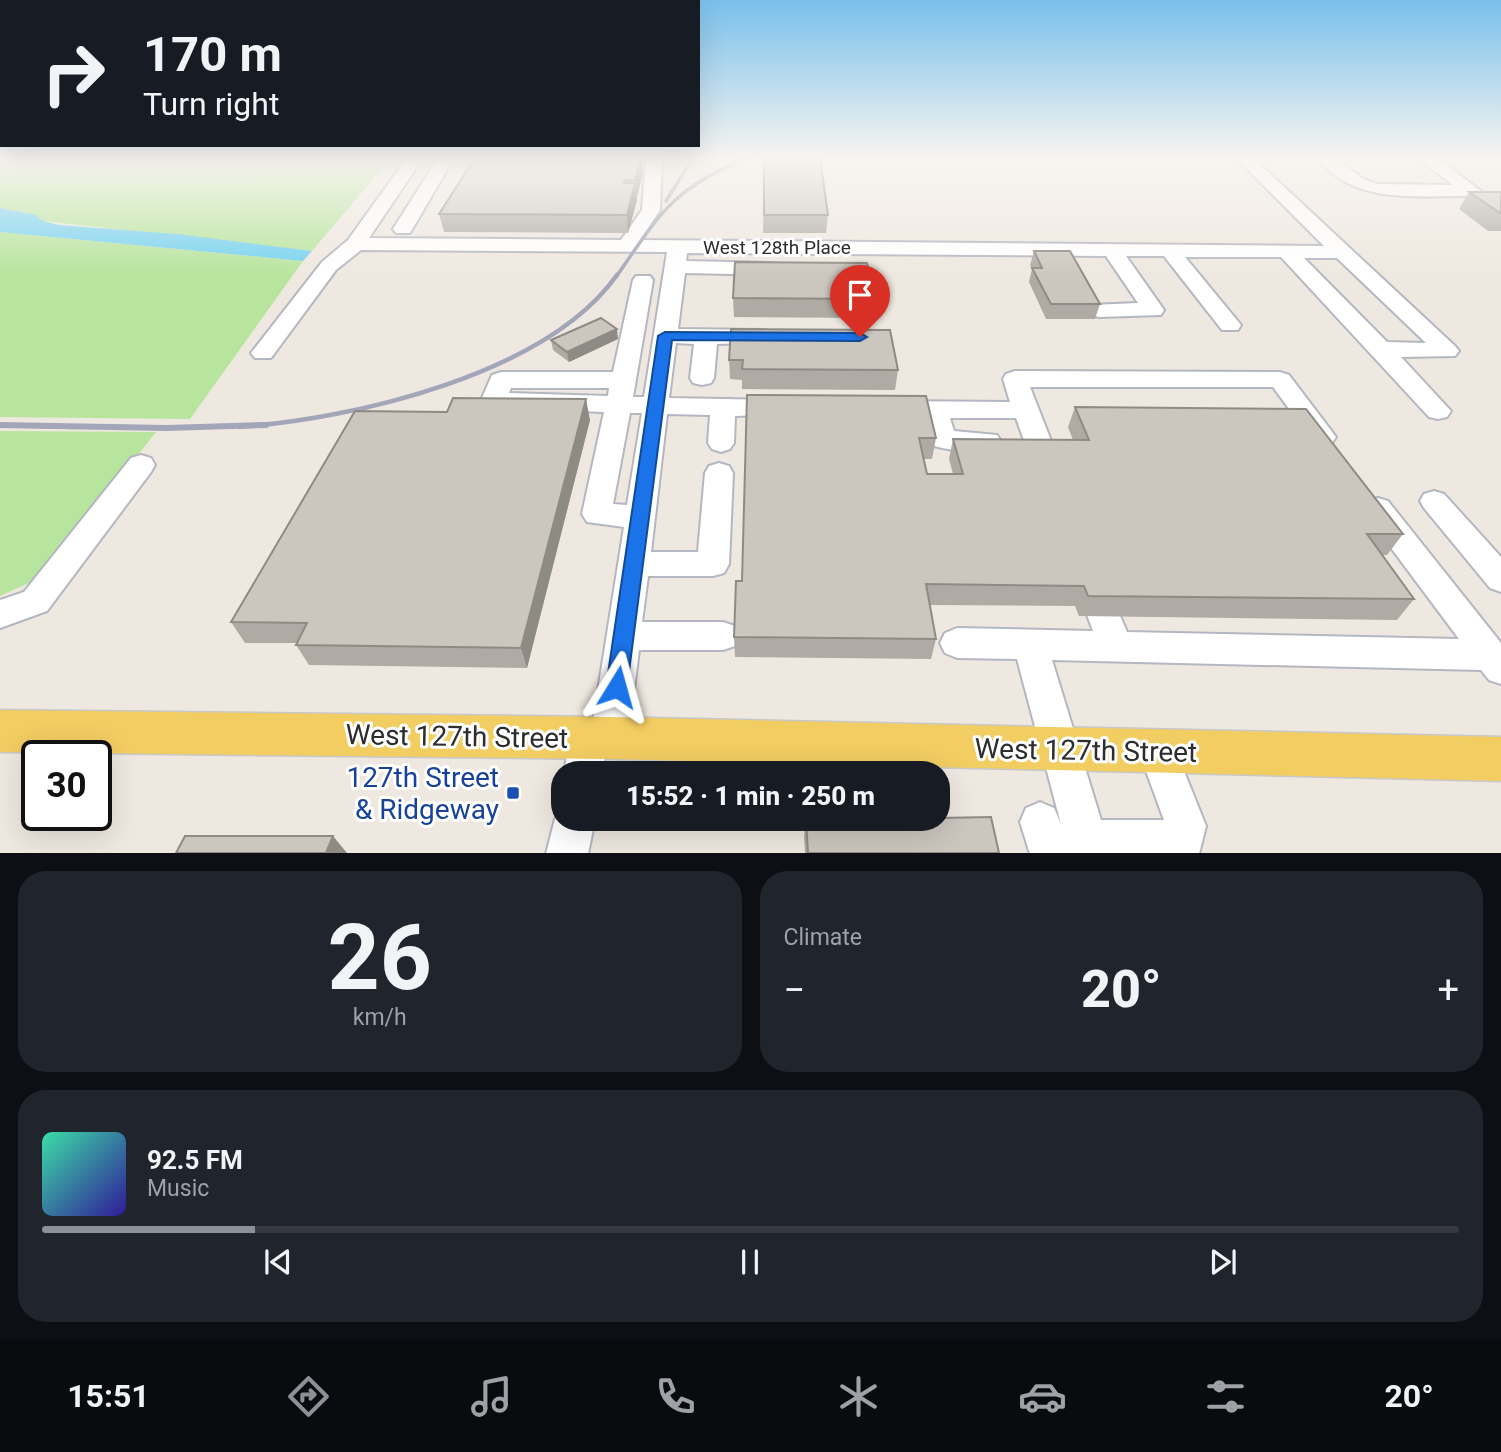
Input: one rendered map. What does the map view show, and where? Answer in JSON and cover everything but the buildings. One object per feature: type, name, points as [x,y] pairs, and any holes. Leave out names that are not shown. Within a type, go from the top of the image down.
[{"type":"main road","name":"West 127th Street","points":[[0,731],[593,750],[1060,750],[1501,759]]},
{"type":"street","points":[[404,237],[425,198]]},
{"type":"street","name":"West 128th Place","points":[[360,237],[627,246],[676,257],[857,248],[1197,251]]},
{"type":"street","points":[[839,269],[853,267],[858,261],[857,248]]},
{"type":"street","points":[[1100,310],[1153,310],[1112,250]]},
{"type":"street","points":[[1170,251],[1230,325]]},
{"type":"street","points":[[1287,252],[1438,411]]},
{"type":"street","points":[[1342,252],[1447,351],[1381,349]]},
{"type":"street","points":[[593,750],[624,636],[676,257],[784,269]]},
{"type":"street","points":[[640,517],[597,514],[643,280]]},
{"type":"street","points":[[702,379],[706,337]]},
{"type":"street","points":[[630,347],[706,337],[789,337]]},
{"type":"street","points":[[1057,493],[1015,379],[1280,380],[1336,454]]},
{"type":"street","points":[[620,392],[655,407],[802,408]]},
{"type":"street","points":[[721,443],[723,408]]},
{"type":"street","points":[[869,409],[1026,410]]},
{"type":"street","points":[[935,410],[943,440],[1038,442]]},
{"type":"street","points":[[0,614],[35,602],[141,465]]},
{"type":"street","points":[[1360,486],[1495,662]]},
{"type":"street","points":[[1434,501],[1501,579]]},
{"type":"street","points":[[1081,556],[1115,646]]},
{"type":"street","points":[[624,636],[723,636]]},
{"type":"street","points":[[957,643],[1115,646],[1495,662]]},
{"type":"street","points":[[1030,644],[1060,750],[1067,843],[1152,847],[1183,841],[1186,826],[1158,752]]},
{"type":"street","points":[[567,853],[572,831]]},
{"type":"lane","points":[[263,353],[329,266],[360,237],[387,198]]},
{"type":"lane","points":[[627,246],[651,210],[652,198]]},
{"type":"lane","points":[[1286,198],[1342,252]]},
{"type":"lane","points":[[1197,251],[1342,252]]},
{"type":"lane","points":[[634,564],[713,564],[719,473]]},
{"type":"green space","points":[[0,198],[357,198],[312,251],[43,221],[36,215],[0,208]]},
{"type":"green space","points":[[0,232],[303,261],[190,419],[0,417]]},
{"type":"green space","points":[[0,431],[156,432],[40,578],[0,596]]},
{"type":"water","points":[[0,208],[36,215],[43,221],[59,225],[177,234],[312,251],[303,261],[0,232]]},
{"type":"railway","points":[[616,277],[657,220],[678,198]]},
{"type":"railway","points":[[254,425],[337,414],[391,401],[445,385],[497,364],[545,339],[585,310],[617,275]]},
{"type":"railway","points":[[76,427],[0,425],[166,428],[254,425]]},
{"type":"railway","points":[[239,427],[254,425]]},
{"type":"railway","points":[[254,425],[266,425]]},
{"type":"place","name":"127th Street & Ridgeway","points":[[513,793]]},
{"type":"route","points":[[617,687],[665,336],[860,337]]}]
